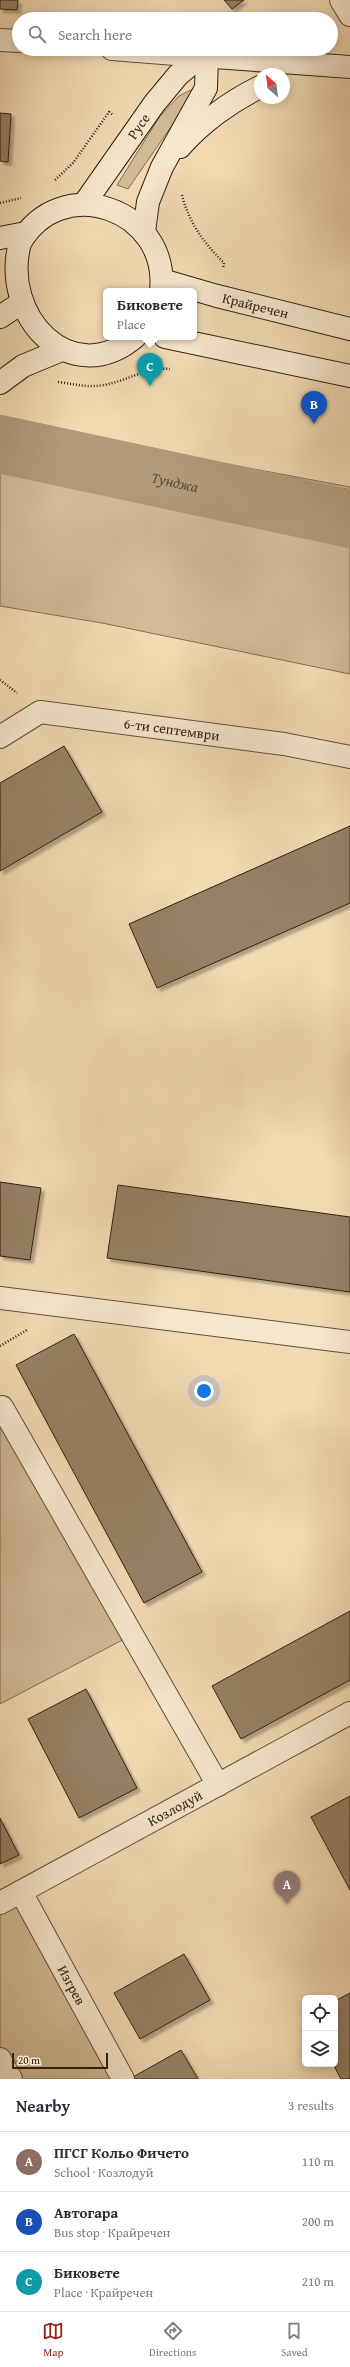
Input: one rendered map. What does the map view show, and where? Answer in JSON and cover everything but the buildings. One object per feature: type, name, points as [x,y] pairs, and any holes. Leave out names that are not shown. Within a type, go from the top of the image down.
[{"type":"street","points":[[341,0],[350,16]]},
{"type":"street","points":[[0,40],[12,41]]},
{"type":"street","points":[[144,232],[148,202],[162,167],[206,88],[204,56],[350,67]]},
{"type":"street","name":"Русе","points":[[84,204],[154,104],[178,76],[204,56]]},
{"type":"street","points":[[290,74],[314,64]]},
{"type":"street","points":[[162,167],[188,138],[213,117],[244,95],[254,90]]},
{"type":"street","points":[[130,340],[111,352],[94,356],[76,356],[59,351],[35,336],[7,305],[10,271],[16,251],[26,234],[48,215],[66,207],[84,204],[106,207],[125,215],[144,232],[152,242],[159,260],[161,286]]},
{"type":"street","points":[[0,238],[26,234]]},
{"type":"street","name":"Крайречен","points":[[161,286],[172,288]]},
{"type":"street","name":"Крайречен","points":[[197,292],[350,328]]},
{"type":"street","points":[[179,340],[350,376]]},
{"type":"street","points":[[0,383],[22,366],[59,351]]},
{"type":"street","name":"6-ти септември","points":[[0,737],[40,712],[284,744],[350,757]]},
{"type":"street","points":[[0,1298],[350,1342]]},
{"type":"street","points":[[0,1408],[2,1407],[218,1785]]},
{"type":"street","name":"Козлодуй","points":[[0,1903],[350,1714]]},
{"type":"street","name":"Изгрев","points":[[21,1892],[123,2079]]},
{"type":"street","points":[[0,2059],[11,2079]]},
{"type":"path","points":[[54,181],[73,163],[109,112]]},
{"type":"path","points":[[182,190],[185,207],[193,226],[199,236],[224,263]]},
{"type":"path","points":[[0,203],[27,196]]},
{"type":"shaded area","points":[[199,86],[128,189],[117,185],[160,116],[179,96]]},
{"type":"shaded area","points":[[14,424],[350,487],[350,674],[102,623],[0,606],[0,443]]},
{"type":"shaded area","points":[[0,1408],[132,1635],[0,1704]]},
{"type":"shaded area","points":[[21,1892],[123,2079],[11,2079],[0,2059],[0,1903]]},
{"type":"waterway","name":"Тунджа","points":[[0,444],[350,519]]},
{"type":"place","name":"Биковете","points":[[150,386]]},
{"type":"place","name":"Автогара","points":[[314,424]]},
{"type":"place","name":"ПГСГ Кольо Фичето","points":[[287,1904]]}]
